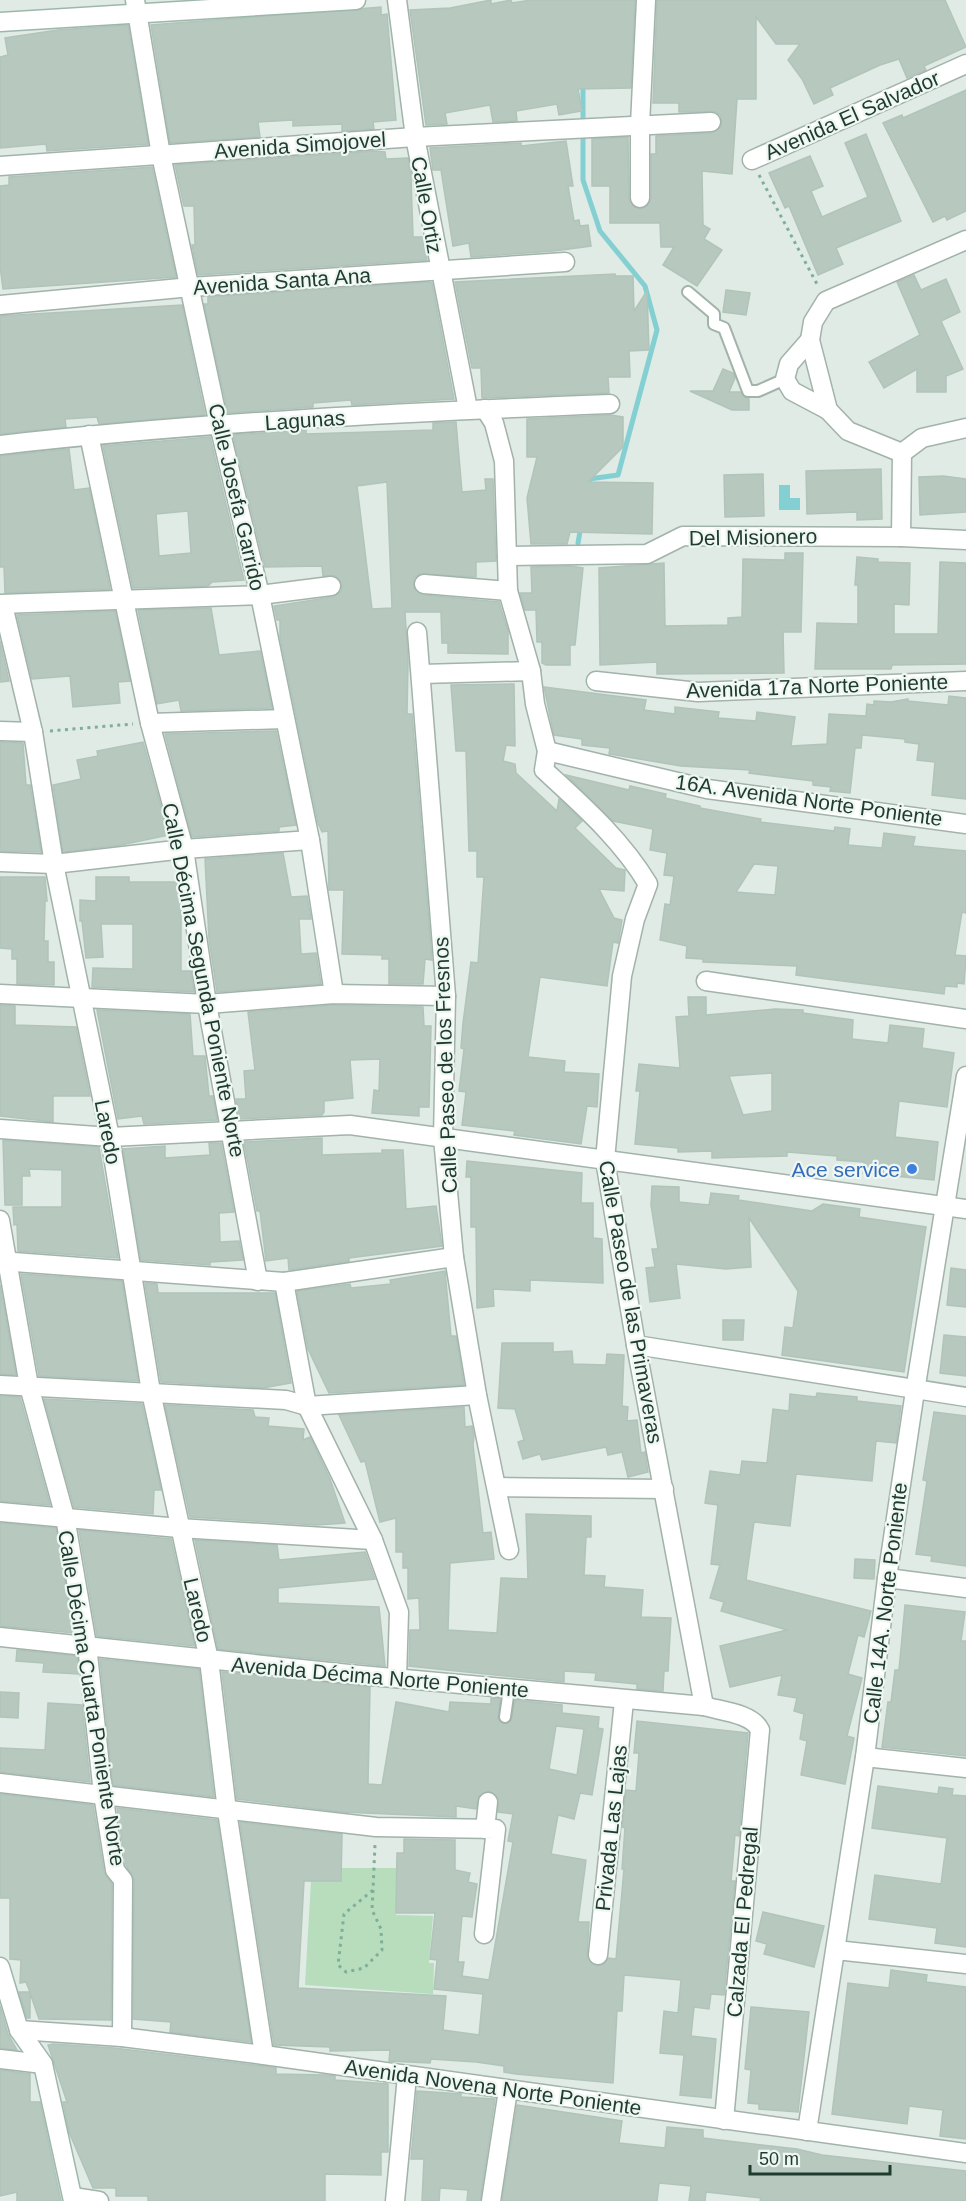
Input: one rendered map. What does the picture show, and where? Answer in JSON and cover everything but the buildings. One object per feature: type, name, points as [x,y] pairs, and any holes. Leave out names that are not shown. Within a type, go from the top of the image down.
[{"type":"street","points":[[0,22],[136,7],[356,0]]},
{"type":"street","name":"Calle Ortiz","points":[[397,0],[415,137],[439,270],[477,409]]},
{"type":"street","points":[[640,198],[640,125],[646,0]]},
{"type":"street","name":"Calle Josefa Garrido","points":[[136,7],[161,155],[219,425],[260,595],[310,840],[334,994]]},
{"type":"street","name":"Avenida El Salvador","points":[[752,160],[966,64]]},
{"type":"street","name":"Avenida Simojovel","points":[[0,166],[415,137],[711,122]]},
{"type":"street","points":[[828,410],[810,340],[813,322],[826,301],[966,240]]},
{"type":"street","name":"Avenida Santa Ana","points":[[0,305],[191,287],[565,262]]},
{"type":"street","points":[[810,340],[789,364],[785,379],[792,391],[828,410],[848,431],[902,453]]},
{"type":"street","name":"Lagunas","points":[[0,444],[219,425],[477,409],[610,404]]},
{"type":"street","name":"Calle Paseo de las Primaveras","points":[[477,409],[494,423],[504,461],[508,591],[531,671],[535,704],[547,751],[544,770],[593,815],[631,856],[648,884],[635,919],[622,976],[605,1160],[636,1345],[704,1706]]},
{"type":"street","points":[[902,453],[922,438],[964,428]]},
{"type":"street","name":"Calle Décima Segunda Poniente Norte","points":[[89,435],[150,723],[183,849],[207,1004],[232,1129],[258,1281]]},
{"type":"street","points":[[901,537],[902,453]]},
{"type":"street","name":"Del Misionero","points":[[507,556],[647,554],[683,536],[901,537],[966,540]]},
{"type":"street","points":[[424,584],[508,591]]},
{"type":"street","points":[[2,605],[260,595],[331,586]]},
{"type":"street","name":"Laredo","points":[[2,605],[33,732],[54,864],[110,1137],[151,1392],[209,1660],[227,1811],[264,2055]]},
{"type":"street","name":"Calle Paseo de los Fresnos","points":[[417,632],[446,996],[443,1138],[454,1257],[477,1395],[509,1550]]},
{"type":"street","points":[[422,674],[531,671]]},
{"type":"street","name":"Avenida 17a Norte Poniente","points":[[596,681],[698,692],[966,681]]},
{"type":"street","points":[[150,723],[285,719]]},
{"type":"street","points":[[0,731],[33,732]]},
{"type":"street","name":"16A. Avenida Norte Poniente","points":[[547,751],[707,789],[966,824]]},
{"type":"street","points":[[0,862],[54,864],[183,849],[310,840]]},
{"type":"street","points":[[706,981],[966,1019]]},
{"type":"street","points":[[0,994],[207,1004],[334,994],[446,996]]},
{"type":"street","name":"Calle 14A. Norte Poniente","points":[[807,2131],[865,1757],[887,1578],[915,1390],[966,1076]]},
{"type":"street","points":[[0,1129],[110,1137],[232,1129],[350,1125],[966,1209]]},
{"type":"street","name":"Calle Décima Cuarta Poniente Norte","points":[[0,1220],[4,1261],[29,1386],[65,1517],[87,1645],[103,1794],[115,1870],[123,1880],[122,2037]]},
{"type":"street","points":[[4,1261],[284,1282],[454,1257]]},
{"type":"street","points":[[284,1282],[307,1406],[373,1540],[399,1612],[397,1678]]},
{"type":"street","points":[[636,1345],[966,1397]]},
{"type":"street","points":[[0,1385],[286,1400],[307,1406],[477,1395]]},
{"type":"street","points":[[497,1487],[664,1489]]},
{"type":"street","points":[[0,1512],[179,1528],[373,1540]]},
{"type":"street","points":[[887,1578],[966,1588]]},
{"type":"street","name":"Avenida Décima Norte Poniente","points":[[0,1637],[624,1701],[704,1706],[744,1717],[758,1726]]},
{"type":"street","name":"Privada Las Lajas","points":[[598,1955],[624,1701]]},
{"type":"street","name":"Calzada El Pedregal","points":[[724,2120],[760,1730],[758,1726]]},
{"type":"street","points":[[865,1757],[966,1768]]},
{"type":"street","points":[[0,1783],[376,1827],[496,1828],[484,1934]]},
{"type":"street","points":[[485,1828],[488,1802]]},
{"type":"street","points":[[836,1950],[966,1964]]},
{"type":"street","points":[[0,1967],[19,2030],[43,2064],[73,2199],[99,2201]]},
{"type":"street","name":"Avenida Novena Norte Poniente","points":[[19,2030],[122,2037],[264,2055],[966,2153]]},
{"type":"street","points":[[0,2059],[43,2064]]},
{"type":"street","points":[[395,2201],[408,2076]]},
{"type":"street","points":[[491,2201],[508,2090]]},
{"type":"lane","points":[[688,292],[714,314],[714,324],[724,328],[748,391],[758,391],[785,379]]},
{"type":"lane","points":[[505,1717],[509,1689]]},
{"type":"path","name":"Avenida El Salvador","points":[[752,160],[826,301]]},
{"type":"path","points":[[33,732],[150,723]]},
{"type":"path","points":[[373,1890],[344,1914],[338,1965],[346,1972],[364,1968],[382,1950],[381,1929],[372,1910],[373,1890],[376,1827]]},
{"type":"green space","points":[[342,1868],[396,1868],[396,1915],[433,1916],[429,1963],[434,1963],[433,1994],[305,1985],[311,1881],[341,1881]]},
{"type":"water","points":[[779,485],[790,485],[790,498],[800,498],[800,510],[779,510]]},
{"type":"waterway","points":[[583,83],[583,180],[600,231],[645,286],[657,330],[618,475],[589,479],[589,482]]},
{"type":"waterway","points":[[578,543],[581,526]]},
{"type":"place","name":"Ace service","points":[[912,1169]]}]
